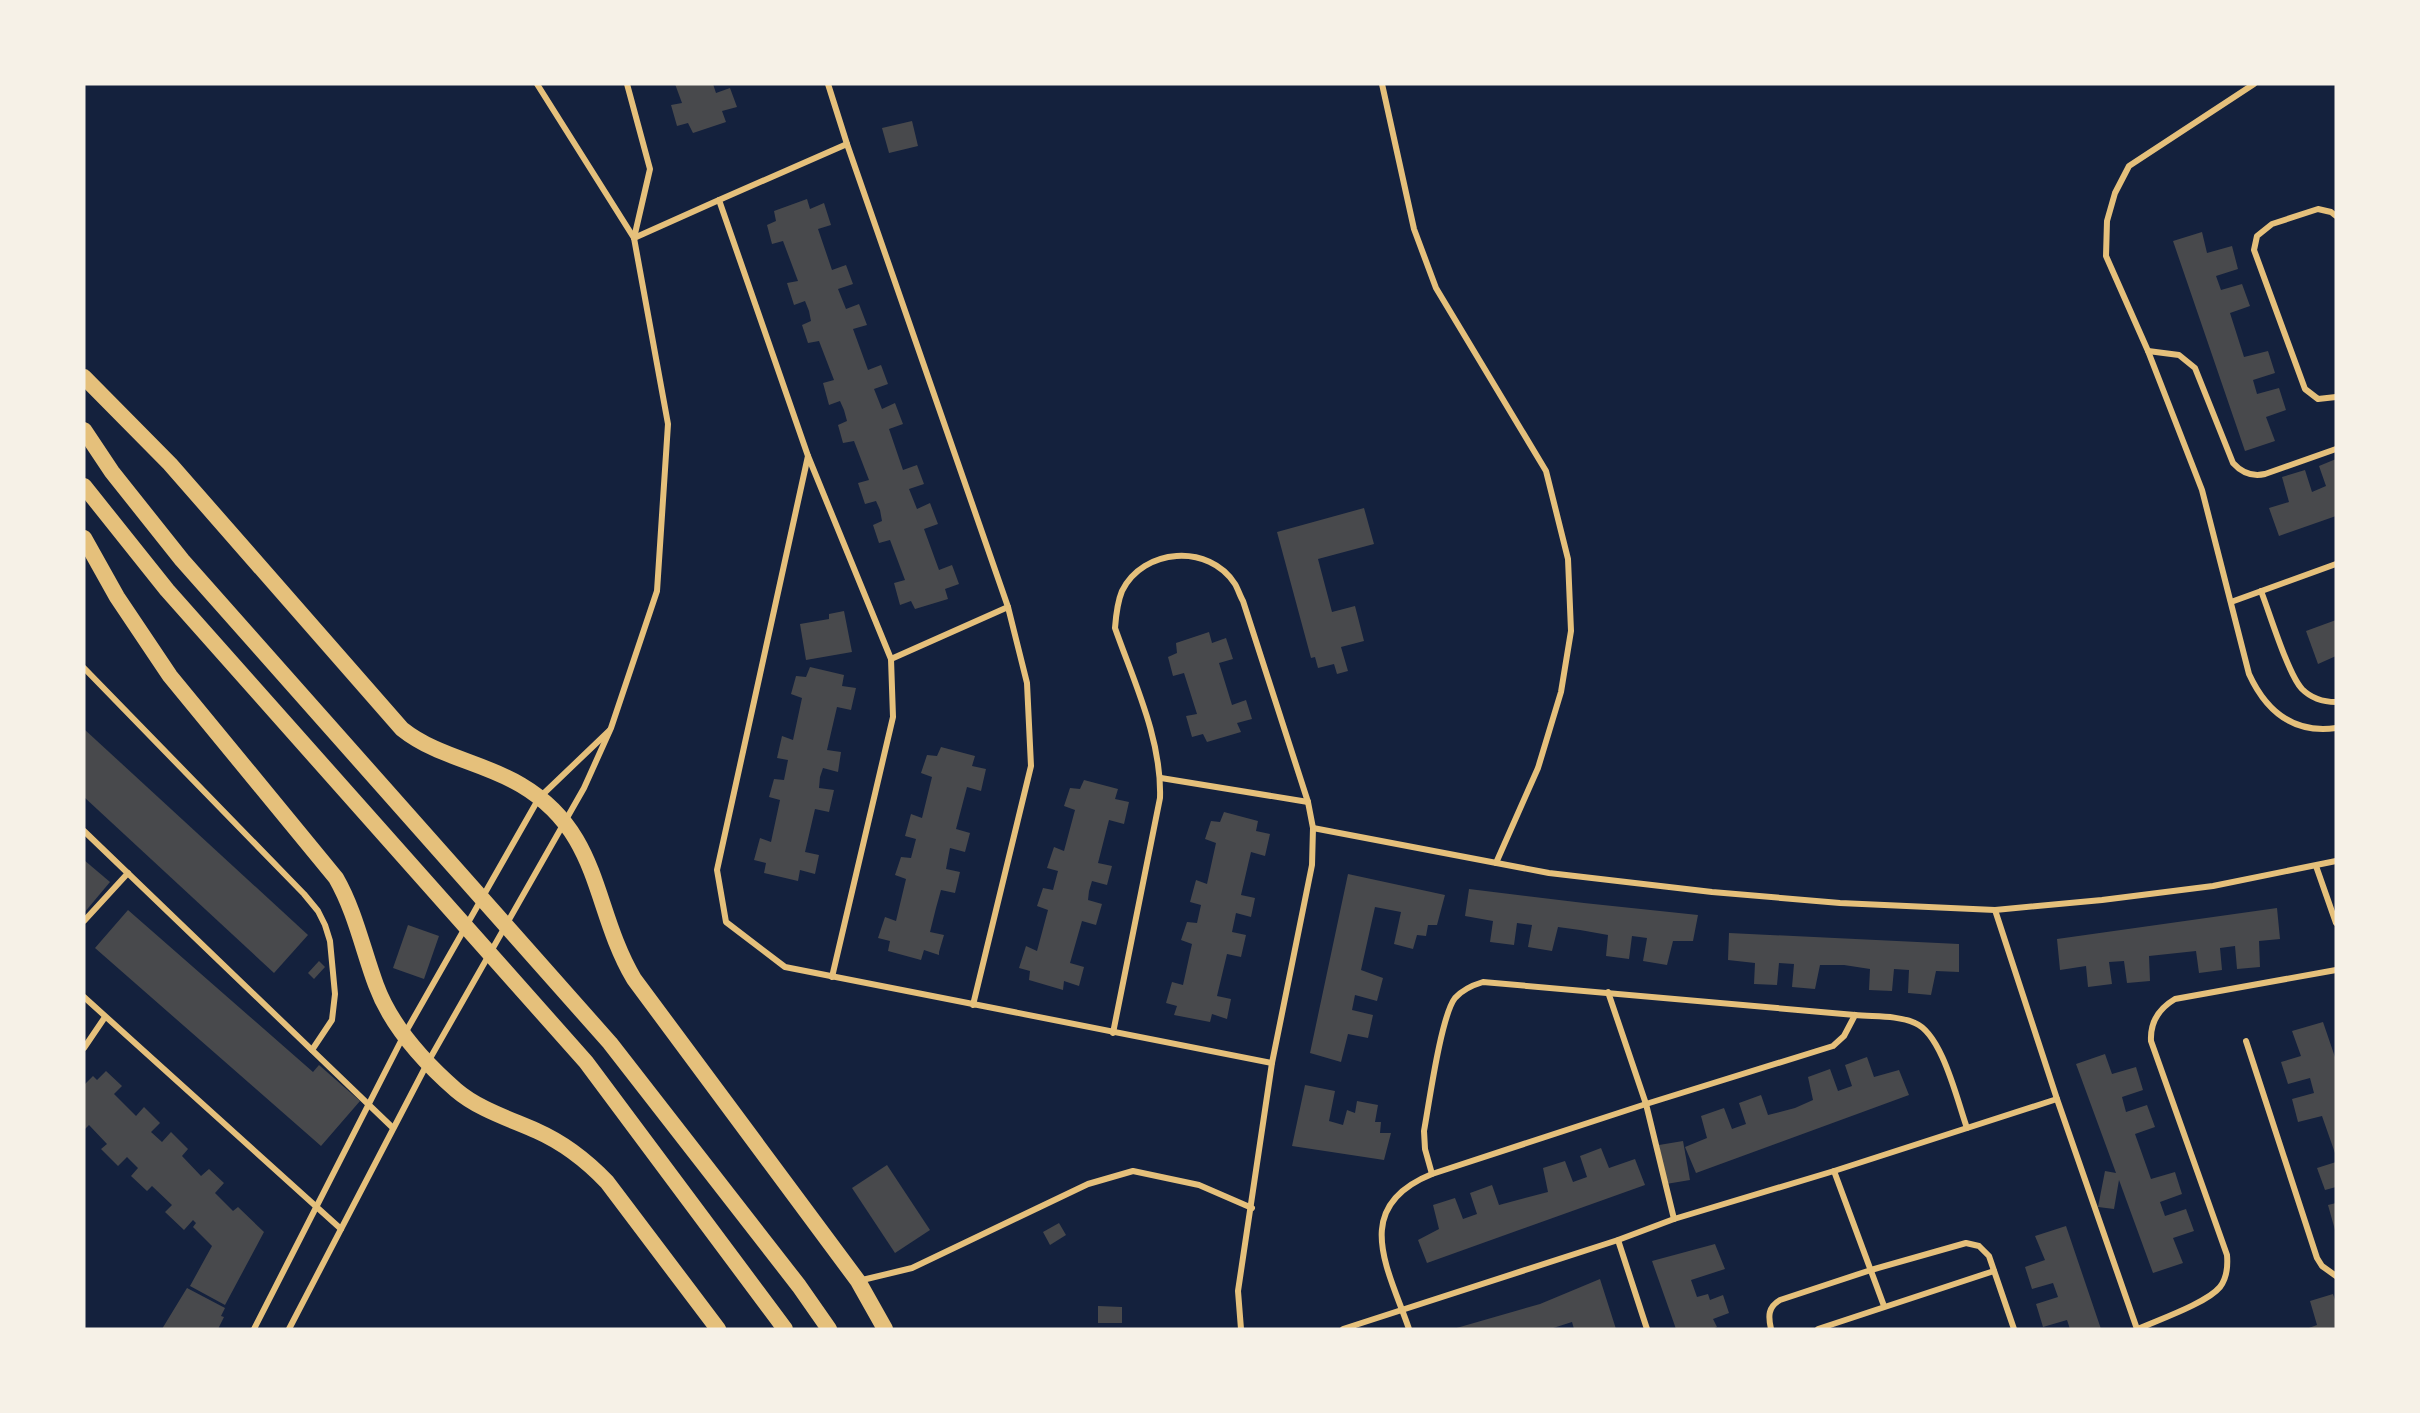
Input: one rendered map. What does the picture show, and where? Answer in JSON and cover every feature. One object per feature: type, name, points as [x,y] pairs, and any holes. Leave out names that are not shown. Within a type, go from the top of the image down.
[{"type":"highway","points":[[84,377],[170,464],[402,729],[424,746],[506,777],[539,798],[565,822],[589,860],[620,951],[633,979],[858,1281],[885,1329]]},
{"type":"highway","points":[[84,430],[112,472],[182,560],[610,1043],[800,1286],[830,1329]]},
{"type":"highway","points":[[84,486],[166,590],[585,1062],[785,1329]]},
{"type":"highway","points":[[84,538],[117,597],[158,659],[336,879],[350,908],[376,987],[404,1035],[456,1090],[470,1100],[558,1142],[591,1165],[607,1182],[718,1329]]},
{"type":"street","points":[[289,1329],[428,1062],[584,788],[611,728],[657,591],[668,424],[634,238],[537,84]]},
{"type":"street","points":[[627,84],[650,169],[634,238]]},
{"type":"street","points":[[828,84],[1008,607],[1027,683],[1031,766],[973,1005]]},
{"type":"street","points":[[1382,84],[1413,229],[1436,288],[1546,471],[1568,560],[1570,631],[1561,693],[1538,768],[1496,862]]},
{"type":"street","points":[[2254,84],[2129,166],[2115,193],[2107,221],[2106,256],[2148,351],[2202,490],[2249,674],[2258,693],[2270,708],[2286,720],[2305,727],[2336,728]]},
{"type":"street","points":[[634,238],[848,144]]},
{"type":"street","points":[[719,200],[808,456],[891,659],[893,717],[832,977]]},
{"type":"street","points":[[2336,216],[2331,212],[2318,209],[2272,224],[2261,231],[2254,250],[2305,389],[2318,399],[2336,397]]},
{"type":"street","points":[[2148,351],[2179,356],[2195,368],[2233,463],[2245,473],[2265,474],[2336,448]]},
{"type":"street","points":[[808,456],[717,870],[726,922],[785,968],[1272,1063]]},
{"type":"street","points":[[1113,1033],[1160,798],[1161,778],[1155,743],[1115,628],[1116,608],[1123,590],[1134,574],[1149,563],[1168,556],[1187,555],[1206,560],[1222,569],[1235,584],[1243,601],[1308,802],[1313,828],[1312,865],[1272,1063],[1238,1291],[1242,1329]]},
{"type":"street","points":[[2231,602],[2336,564]]},
{"type":"street","points":[[2261,591],[2294,678],[2310,696],[2321,701],[2336,702]]},
{"type":"street","points":[[891,659],[1008,607]]},
{"type":"street","points":[[84,668],[318,911],[330,941],[336,1004],[329,1026],[312,1050]]},
{"type":"street","points":[[254,1329],[404,1035],[539,798],[611,728]]},
{"type":"street","points":[[1161,778],[1308,802]]},
{"type":"street","points":[[1313,828],[1549,873],[1712,892],[1840,903],[1995,910],[2213,886],[2336,861]]},
{"type":"street","points":[[84,831],[393,1128]]},
{"type":"street","points":[[2316,866],[2336,923]]},
{"type":"street","points":[[84,921],[128,873]]},
{"type":"street","points":[[1995,910],[2057,1099],[2138,1329],[2212,1295],[2224,1281],[2228,1264],[2151,1041],[2150,1033],[2156,1016],[2161,1009],[2175,999],[2336,970]]},
{"type":"street","points":[[1432,1174],[1425,1149],[1424,1131],[1446,1018],[1455,998],[1463,990],[1484,982],[1903,1019],[1915,1023],[1929,1033],[1939,1049],[1967,1128]]},
{"type":"street","points":[[1608,992],[1646,1104],[1674,1219]]},
{"type":"street","points":[[84,997],[341,1229]]},
{"type":"street","points":[[1409,1329],[1382,1250],[1382,1221],[1395,1196],[1406,1186],[1432,1174],[1833,1046],[1844,1036],[1855,1015]]},
{"type":"street","points":[[84,1048],[105,1017]]},
{"type":"street","points":[[2246,1041],[2317,1258],[2322,1266],[2336,1276]]},
{"type":"street","points":[[1342,1329],[1618,1240],[1674,1219],[1834,1171],[2057,1099]]},
{"type":"street","points":[[858,1281],[912,1268],[1088,1184],[1133,1171],[1199,1185],[1252,1208]]},
{"type":"street","points":[[1834,1171],[1884,1306]]},
{"type":"street","points":[[1618,1240],[1647,1329]]},
{"type":"street","points":[[1771,1329],[1769,1312],[1780,1300],[1871,1270],[1966,1243],[1979,1246],[1985,1251],[1994,1270],[2014,1329]]},
{"type":"street","points":[[1818,1329],[1994,1270]]},
{"type":"building","points":[[675,84],[713,84],[716,93],[730,88],[737,107],[722,111],[726,122],[693,133],[688,123],[677,126],[671,105],[682,103]]},
{"type":"building","points":[[912,121],[918,146],[889,153],[882,128]]},
{"type":"building","points":[[807,199],[810,209],[824,203],[831,225],[818,229],[832,270],[846,265],[853,284],[838,289],[846,309],[859,304],[867,325],[853,329],[868,370],[881,365],[888,384],[874,389],[882,409],[895,403],[903,424],[889,429],[903,470],[917,465],[924,484],[909,489],[917,509],[930,503],[938,524],[924,529],[939,570],[952,565],[959,584],[945,589],[948,599],[915,609],[911,601],[900,605],[894,583],[905,580],[890,540],[879,543],[873,525],[882,521],[880,510],[876,501],[865,504],[858,483],[869,480],[854,441],[843,443],[838,425],[847,421],[844,410],[840,401],[829,405],[823,383],[834,380],[819,341],[808,343],[802,325],[811,321],[805,301],[794,305],[787,283],[798,281],[783,241],[772,244],[767,225],[776,221],[774,211]]},
{"type":"building","points":[[2202,232],[2207,253],[2232,246],[2238,269],[2216,276],[2221,290],[2242,284],[2250,306],[2230,313],[2244,357],[2268,351],[2275,373],[2253,380],[2257,394],[2279,388],[2286,410],[2266,417],[2275,441],[2245,451],[2173,241]]},
{"type":"building","points":[[2336,459],[2336,516],[2279,536],[2269,508],[2289,502],[2282,477],[2305,470],[2312,492],[2326,486],[2319,466]]},
{"type":"building","points":[[1364,508],[1374,544],[1318,559],[1332,612],[1355,606],[1364,641],[1341,647],[1348,671],[1337,674],[1334,664],[1318,668],[1315,657],[1311,658],[1277,532]]},
{"type":"building","points":[[844,611],[852,652],[806,660],[800,624],[829,619],[829,614]]},
{"type":"building","points":[[2336,620],[2336,656],[2318,664],[2306,631]]},
{"type":"building","points":[[1209,632],[1212,643],[1226,638],[1233,659],[1219,663],[1232,705],[1246,700],[1252,719],[1237,723],[1241,732],[1207,742],[1203,734],[1192,737],[1186,716],[1197,714],[1184,673],[1173,676],[1168,657],[1177,653],[1176,643]]},
{"type":"building","points":[[810,667],[844,675],[842,686],[856,688],[851,710],[837,707],[827,750],[841,752],[838,772],[823,768],[820,777],[819,788],[834,790],[829,812],[815,809],[805,852],[819,855],[815,874],[800,870],[798,881],[764,873],[766,863],[754,860],[760,838],[771,842],[780,800],[769,797],[774,779],[784,780],[788,760],[777,758],[782,736],[793,740],[802,698],[791,694],[796,676],[806,677]]},
{"type":"building","points":[[84,729],[308,935],[274,973],[84,797]]},
{"type":"building","points":[[941,747],[975,756],[972,766],[986,769],[981,791],[967,787],[956,829],[970,833],[965,852],[950,848],[946,869],[960,872],[955,893],[941,890],[936,908],[930,932],[944,935],[939,955],[924,950],[921,960],[888,951],[890,941],[878,938],[885,917],[896,921],[906,879],[895,875],[901,857],[911,858],[916,839],[905,836],[911,814],[922,818],[932,777],[921,773],[927,755],[937,756]]},
{"type":"building","points":[[1084,780],[1118,789],[1115,799],[1129,802],[1124,824],[1109,820],[1098,863],[1112,866],[1107,885],[1092,881],[1089,891],[1088,900],[1102,904],[1096,925],[1082,921],[1070,963],[1084,967],[1079,986],[1064,981],[1063,990],[1029,980],[1030,971],[1019,968],[1026,946],[1037,951],[1048,910],[1037,906],[1043,888],[1053,890],[1058,871],[1047,868],[1054,847],[1064,851],[1075,810],[1064,806],[1070,788],[1080,789]]},
{"type":"building","points":[[1224,812],[1258,821],[1256,831],[1270,834],[1265,856],[1251,852],[1241,895],[1255,898],[1251,917],[1236,913],[1232,932],[1246,935],[1241,957],[1227,954],[1217,996],[1231,999],[1227,1019],[1212,1014],[1210,1022],[1174,1015],[1177,1006],[1166,1003],[1172,982],[1183,985],[1192,944],[1181,940],[1187,922],[1197,923],[1201,905],[1190,902],[1196,880],[1207,884],[1216,843],[1205,839],[1211,821],[1220,822]]},
{"type":"building","points":[[84,860],[110,882],[84,913]]},
{"type":"building","points":[[1348,874],[1445,895],[1437,925],[1428,925],[1426,936],[1417,935],[1413,949],[1394,944],[1401,912],[1375,907],[1361,970],[1383,978],[1377,1001],[1355,995],[1352,1010],[1373,1015],[1368,1038],[1348,1034],[1341,1062],[1310,1053]]},
{"type":"building","points":[[1469,889],[1698,915],[1693,941],[1673,941],[1667,965],[1643,961],[1647,938],[1632,936],[1629,959],[1606,956],[1608,935],[1558,927],[1552,951],[1528,947],[1532,925],[1517,923],[1514,945],[1490,942],[1493,921],[1465,916]]},
{"type":"building","points":[[2277,908],[2280,939],[2259,941],[2260,967],[2237,969],[2235,946],[2220,948],[2222,970],[2199,973],[2196,951],[2149,956],[2150,981],[2127,983],[2124,961],[2109,962],[2112,984],[2088,987],[2086,966],[2060,970],[2057,939]]},
{"type":"building","points":[[128,910],[313,1072],[319,1065],[360,1101],[321,1146],[95,948]]},
{"type":"building","points":[[408,925],[439,936],[424,979],[393,968]]},
{"type":"building","points":[[1729,933],[1959,944],[1959,972],[1936,971],[1931,995],[1908,993],[1909,970],[1894,969],[1892,991],[1869,990],[1870,969],[1844,965],[1820,965],[1815,989],[1792,987],[1794,964],[1779,963],[1777,985],[1754,984],[1755,963],[1728,960]]},
{"type":"building","points":[[319,961],[325,967],[314,979],[308,973]]},
{"type":"building","points":[[2323,1022],[2336,1060],[2336,1156],[2322,1116],[2298,1122],[2292,1099],[2314,1093],[2310,1078],[2288,1084],[2281,1062],[2301,1056],[2292,1031]]},
{"type":"building","points":[[2105,1054],[2112,1074],[2136,1067],[2143,1090],[2122,1097],[2126,1112],[2147,1105],[2155,1127],[2135,1134],[2151,1179],[2175,1172],[2182,1194],[2160,1202],[2165,1216],[2186,1209],[2194,1231],[2173,1238],[2183,1263],[2153,1273],[2119,1180],[2114,1209],[2098,1207],[2105,1171],[2116,1173],[2076,1064]]},
{"type":"building","points":[[1867,1057],[1874,1077],[1899,1070],[1909,1095],[1696,1173],[1685,1147],[1707,1138],[1701,1116],[1724,1108],[1732,1129],[1746,1124],[1739,1103],[1761,1095],[1768,1115],[1795,1108],[1813,1100],[1808,1077],[1830,1069],[1838,1091],[1852,1086],[1845,1065]]},
{"type":"building","points":[[106,1071],[122,1086],[114,1094],[136,1116],[144,1107],[160,1123],[151,1132],[162,1142],[171,1132],[188,1149],[182,1156],[201,1176],[209,1169],[224,1183],[215,1193],[233,1211],[238,1207],[264,1232],[225,1305],[190,1286],[212,1246],[193,1227],[196,1223],[193,1220],[184,1230],[165,1212],[172,1205],[152,1186],[147,1191],[131,1176],[138,1168],[127,1157],[118,1166],[101,1149],[107,1144],[89,1125],[84,1130],[84,1085],[93,1076],[97,1080]]},
{"type":"building","points":[[1305,1085],[1335,1091],[1329,1121],[1343,1125],[1347,1110],[1355,1113],[1357,1101],[1378,1105],[1375,1122],[1381,1122],[1380,1133],[1391,1133],[1384,1160],[1292,1146]]},
{"type":"building","points":[[1683,1141],[1690,1180],[1666,1184],[1659,1145]]},
{"type":"building","points":[[1601,1148],[1609,1168],[1635,1159],[1645,1185],[1427,1263],[1418,1240],[1439,1229],[1433,1205],[1455,1198],[1463,1219],[1477,1214],[1470,1193],[1492,1185],[1499,1205],[1548,1192],[1543,1168],[1565,1161],[1573,1182],[1587,1177],[1580,1156]]},
{"type":"building","points":[[2336,1162],[2336,1187],[2325,1190],[2317,1168]]},
{"type":"building","points":[[887,1165],[930,1230],[895,1253],[852,1188]]},
{"type":"building","points":[[2336,1203],[2336,1230],[2335,1230],[2328,1205]]},
{"type":"building","points":[[1059,1223],[1066,1235],[1050,1245],[1043,1232]]},
{"type":"building","points":[[2066,1226],[2101,1329],[2070,1329],[2067,1320],[2043,1327],[2036,1304],[2058,1297],[2053,1283],[2032,1289],[2025,1267],[2045,1260],[2035,1236]]},
{"type":"building","points":[[1715,1244],[1725,1269],[1691,1280],[1697,1297],[1708,1294],[1710,1300],[1723,1295],[1729,1313],[1713,1319],[1717,1327],[1712,1329],[1676,1329],[1652,1261]]},
{"type":"building","points":[[1600,1279],[1616,1329],[1574,1329],[1572,1322],[1550,1329],[1453,1329],[1540,1304]]},
{"type":"building","points":[[187,1288],[225,1308],[221,1316],[224,1317],[218,1329],[162,1329]]},
{"type":"building","points":[[2333,1294],[2336,1303],[2336,1329],[2306,1329],[2317,1325],[2310,1301]]},
{"type":"building","points":[[1098,1306],[1122,1307],[1122,1323],[1098,1323]]}]
